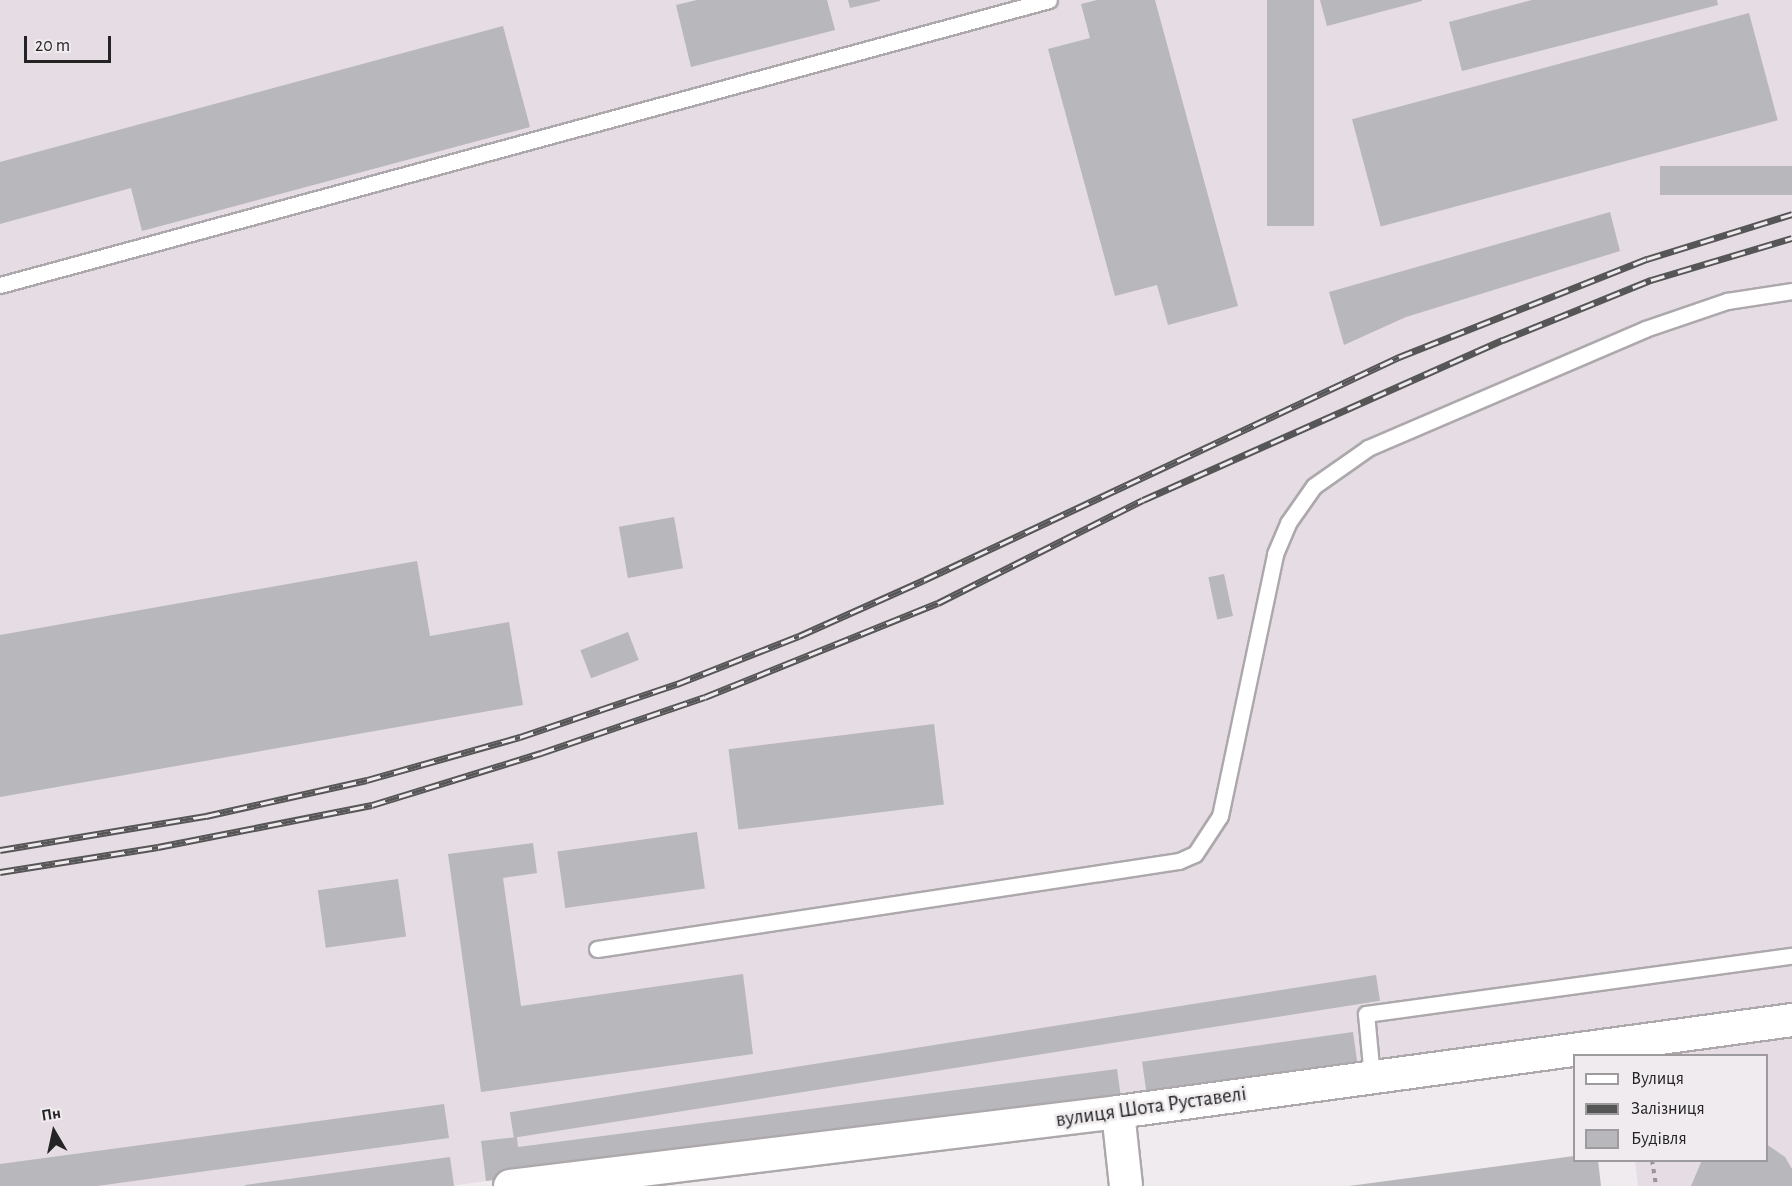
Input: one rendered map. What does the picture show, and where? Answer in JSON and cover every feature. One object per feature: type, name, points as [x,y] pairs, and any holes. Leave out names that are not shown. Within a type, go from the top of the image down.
[{"type":"street","name":"вулиця Шота Руставелі","points":[[510,1186],[1118,1112],[1792,1020]]},
{"type":"street","points":[[1118,1112],[1126,1186]]},
{"type":"lane","points":[[0,285],[1049,0]]},
{"type":"lane","points":[[597,949],[1179,861],[1195,854],[1220,816],[1275,554],[1288,523],[1314,486],[1368,448],[1645,328],[1727,301],[1792,291]]},
{"type":"lane","points":[[1372,1077],[1366,1014],[1792,956]]},
{"type":"path","points":[[1652,1162],[1656,1186]]},
{"type":"shaded area","points":[[0,0],[1792,0],[1792,1002],[450,1186],[0,1186]]},
{"type":"shaded area","points":[[1792,1025],[1792,1186],[1638,1186],[1635,1162],[1768,1162],[1768,1054],[1627,1054]]},
{"type":"building","points":[[697,0],[827,0],[835,30],[691,67],[676,5]]},
{"type":"building","points":[[848,0],[880,0],[880,1],[850,8]]},
{"type":"building","points":[[1097,0],[1155,0],[1238,306],[1168,325],[1157,285],[1115,296],[1048,49],[1090,38],[1081,4]]},
{"type":"building","points":[[1267,0],[1314,0],[1314,226],[1267,226]]},
{"type":"building","points":[[1320,0],[1422,0],[1422,1],[1327,26]]},
{"type":"building","points":[[1532,0],[1717,0],[1718,5],[1462,71],[1449,22]]},
{"type":"building","points":[[1749,13],[1778,120],[1381,227],[1352,119]]},
{"type":"building","points":[[503,26],[530,127],[142,231],[131,188],[0,224],[0,162]]},
{"type":"building","points":[[1660,166],[1792,166],[1792,195],[1660,195]]},
{"type":"building","points":[[1610,212],[1620,251],[1406,317],[1344,345],[1329,292]]},
{"type":"building","points":[[674,517],[683,568],[628,578],[619,527]]},
{"type":"building","points":[[417,561],[430,636],[509,622],[523,705],[0,797],[0,635]]},
{"type":"building","points":[[1224,574],[1233,616],[1217,619],[1208,577]]},
{"type":"building","points":[[628,632],[639,660],[591,678],[580,650]]},
{"type":"building","points":[[934,724],[944,804],[738,830],[729,749]]},
{"type":"building","points":[[697,832],[705,888],[565,908],[557,852]]},
{"type":"building","points":[[533,843],[537,873],[503,878],[521,1006],[743,974],[753,1054],[481,1092],[448,854]]},
{"type":"building","points":[[398,879],[406,936],[326,948],[318,890]]},
{"type":"building","points":[[1376,975],[1380,1001],[514,1138],[510,1112]]},
{"type":"building","points":[[1353,1032],[1357,1062],[1146,1091],[1142,1062]]},
{"type":"building","points":[[1117,1069],[1121,1098],[486,1181],[481,1141],[517,1137],[518,1147]]},
{"type":"building","points":[[444,1104],[449,1138],[97,1186],[0,1186],[0,1164]]},
{"type":"building","points":[[1768,1145],[1785,1157],[1792,1169],[1792,1186],[1691,1186],[1701,1162],[1768,1162]]},
{"type":"building","points":[[1573,1156],[1573,1162],[1598,1162],[1601,1186],[1349,1186]]},
{"type":"building","points":[[450,1157],[454,1186],[245,1186],[245,1185]]},
{"type":"railway","points":[[0,850],[206,816],[367,780],[520,737],[677,684],[799,636],[924,580],[1399,357],[1647,259],[1792,214]]},
{"type":"railway","points":[[0,872],[158,847],[372,805],[541,753],[705,697],[938,603],[1143,500],[1503,340],[1651,280],[1792,238]]}]
